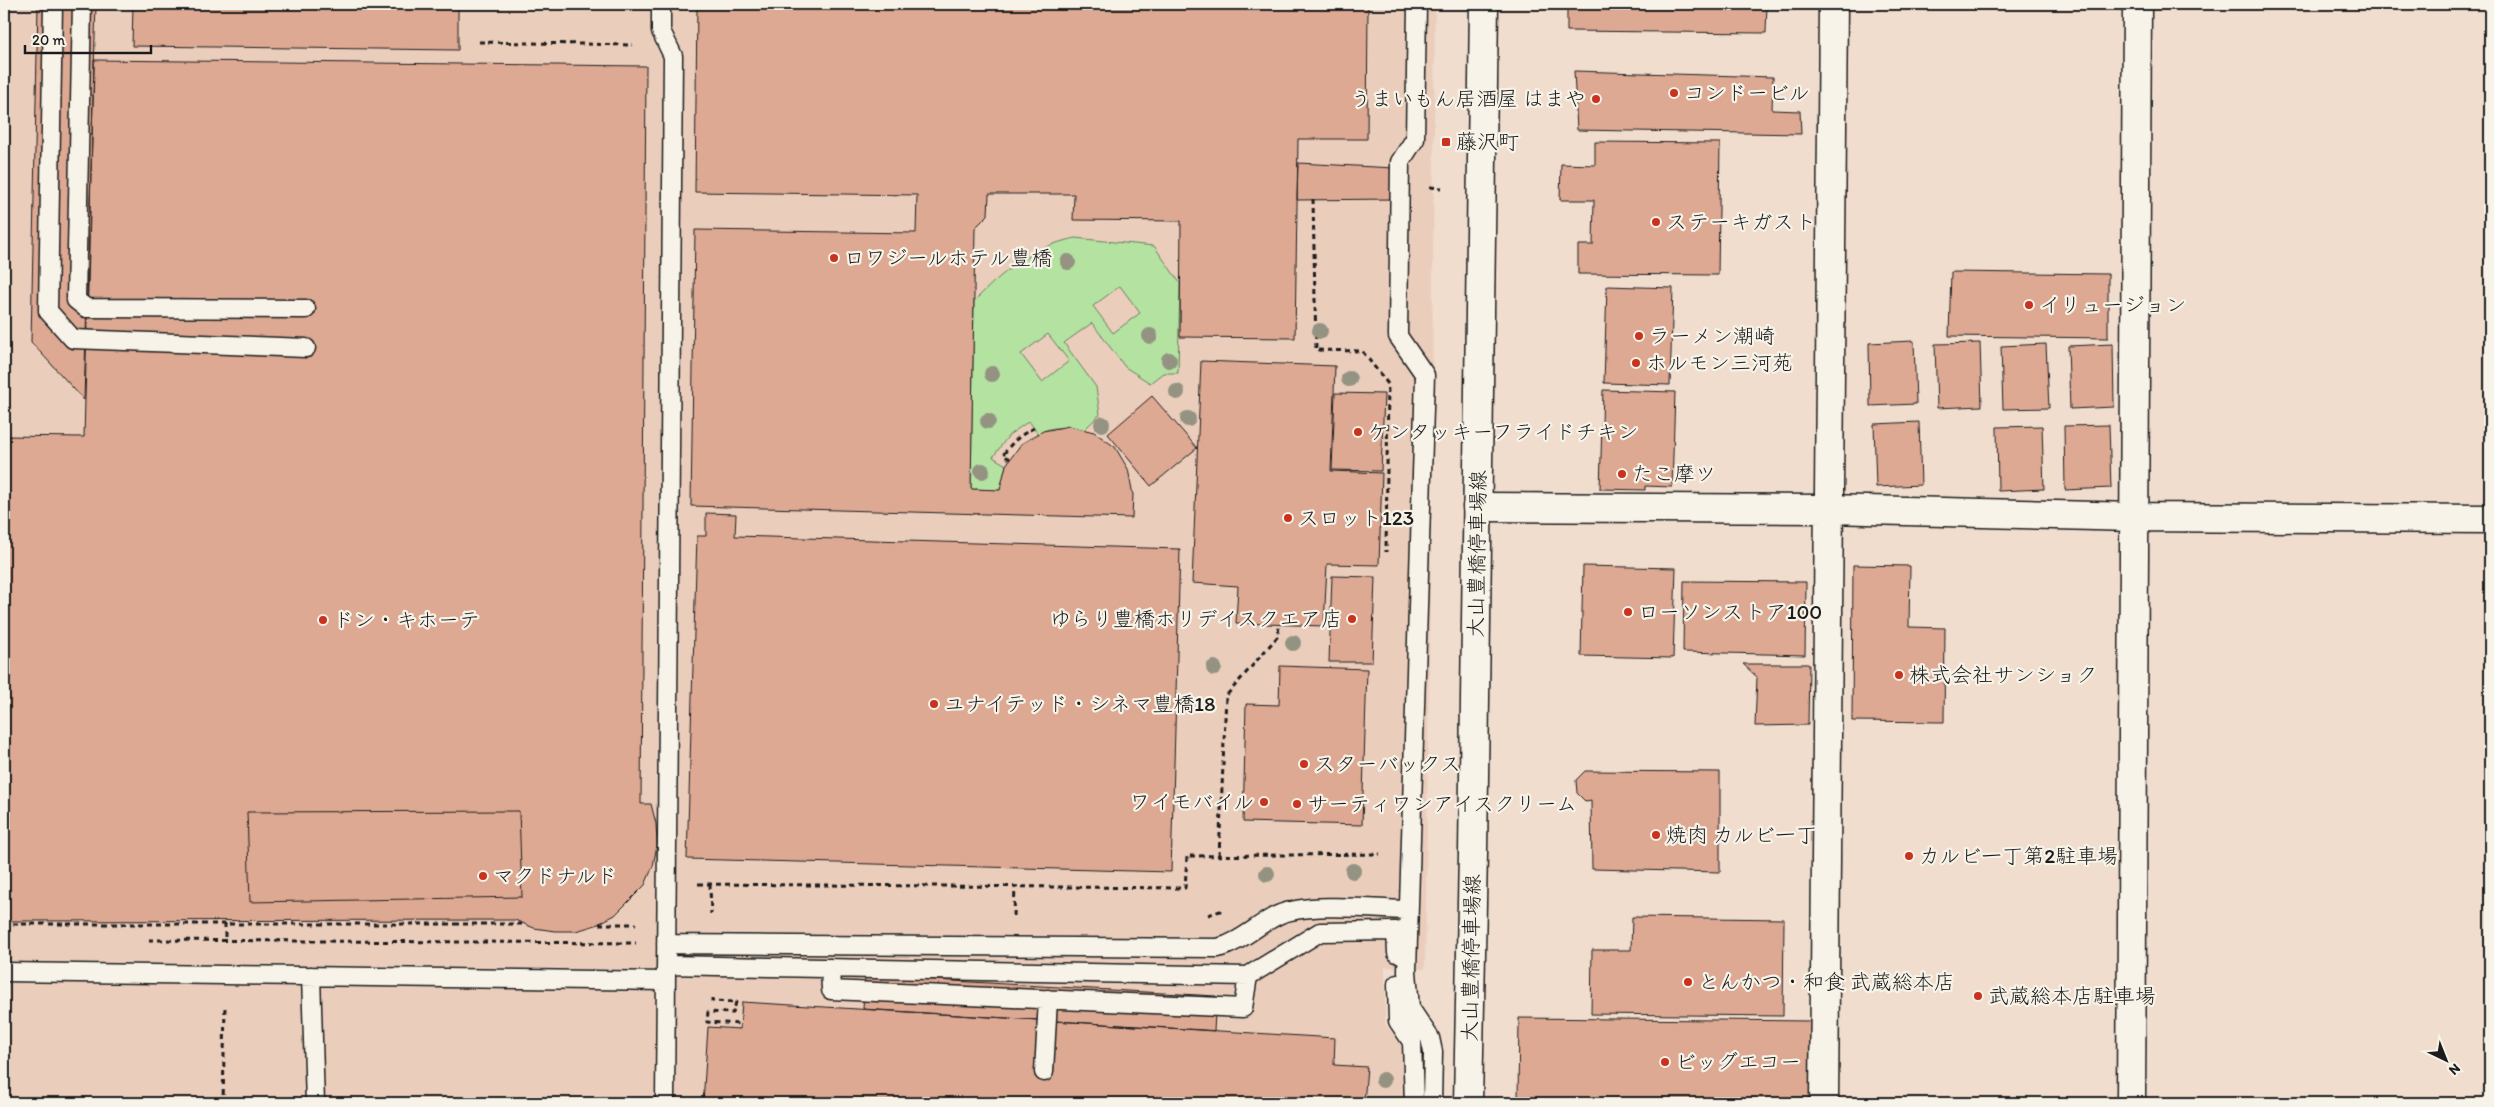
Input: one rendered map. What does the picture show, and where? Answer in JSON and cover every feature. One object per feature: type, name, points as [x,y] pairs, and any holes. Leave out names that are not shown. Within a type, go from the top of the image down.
[{"type":"street","name":"大山豊橋停車場線","points":[[1468,1103],[1484,4]]},
{"type":"street","points":[[1824,1103],[1834,4]]},
{"type":"street","points":[[2132,1103],[2138,4]]},
{"type":"street","points":[[1477,507],[1829,510],[2134,517],[2490,519]]},
{"type":"lane","points":[[53,4],[48,311],[73,340],[306,348]]},
{"type":"lane","points":[[82,4],[76,300],[86,308],[306,310]]},
{"type":"lane","points":[[661,4],[661,31],[673,56],[665,1103]]},
{"type":"lane","points":[[1417,4],[1415,139],[1400,162],[1398,336],[1425,375],[1407,971],[1410,1008],[1430,1038],[1433,1052],[1432,1103]]},
{"type":"lane","points":[[666,944],[1218,948],[1232,945],[1279,915],[1305,908],[1408,910]]},
{"type":"lane","points":[[830,968],[831,990],[864,991],[1049,986],[1248,976],[1320,932],[1396,931],[1398,1021],[1412,1042],[1414,1103]]},
{"type":"lane","points":[[4,972],[644,981],[665,973],[830,968],[1049,986],[1243,1008],[1248,976]]},
{"type":"lane","points":[[311,976],[315,1103]]},
{"type":"lane","points":[[1044,1072],[1049,986]]},
{"type":"path","points":[[479,42],[642,45]]},
{"type":"path","points":[[1313,200],[1316,350],[1362,352],[1388,384],[1386,553]]},
{"type":"path","points":[[1010,459],[1003,454],[1008,447],[1014,440],[1034,428]]},
{"type":"path","points":[[1219,856],[1226,696],[1278,636],[1279,624]]},
{"type":"path","points":[[666,884],[1185,888],[1187,856],[1382,854],[1382,848]]},
{"type":"path","points":[[1207,916],[1232,907]]},
{"type":"path","points":[[599,924],[644,924],[645,911],[720,912]]},
{"type":"path","points":[[1004,916],[1024,916]]},
{"type":"path","points":[[4,924],[525,924]]},
{"type":"path","points":[[223,1103],[225,924]]},
{"type":"path","points":[[148,940],[645,943],[644,981]]},
{"type":"path","points":[[733,1013],[708,1012],[707,1022],[740,1024]]},
{"type":"shaded area","points":[[4,4],[1435,4],[1425,969],[1385,967],[1385,1024],[1404,1046],[1403,1103],[4,1103]]},
{"type":"green space","points":[[1075,238],[1154,246],[1180,283],[1178,373],[1163,373],[1150,383],[1125,367],[1092,323],[1064,343],[1096,387],[1100,414],[1084,430],[1055,428],[1038,434],[1029,421],[1009,435],[993,457],[1006,465],[1000,490],[971,489],[974,301],[1008,270],[1045,247]],"holes":[[[1120,286],[1140,313],[1113,333],[1093,306]],[[1048,334],[1069,361],[1042,382],[1021,354]]]},
{"type":"building","points":[[38,4],[96,4],[84,400],[31,342]]},
{"type":"building","points":[[133,4],[458,4],[458,50],[132,46]]},
{"type":"building","name":"ロワジールホテル豊橋","points":[[697,4],[1368,4],[1367,139],[1298,139],[1295,338],[1180,337],[1181,221],[1073,220],[1074,194],[989,194],[988,215],[975,228],[971,489],[1000,490],[1006,465],[1021,444],[1043,431],[1069,426],[1094,432],[1115,447],[1128,469],[1133,495],[1132,518],[691,506],[695,230],[916,233],[917,195],[695,192]]},
{"type":"building","points":[[1567,4],[1767,4],[1766,33],[1567,31]]},
{"type":"building","name":"ドン・キホーテ","points":[[94,60],[646,66],[641,804],[651,804],[656,824],[657,845],[653,866],[645,885],[615,915],[596,925],[576,931],[534,928],[515,920],[4,921],[4,436],[84,437]]},
{"type":"building","name":"コンドービル","points":[[1574,71],[1773,77],[1772,110],[1800,111],[1801,134],[1577,130]]},
{"type":"building","name":"ステーキガスト","points":[[1595,142],[1720,143],[1718,275],[1578,274],[1578,245],[1593,245],[1594,200],[1560,200],[1561,164],[1595,165]]},
{"type":"building","points":[[1298,163],[1394,168],[1394,199],[1297,200]]},
{"type":"building","name":"イリュージョン","points":[[1951,272],[2108,274],[2108,338],[1949,336]]},
{"type":"building","name":"ラーメン潮崎","points":[[1607,286],[1673,288],[1670,385],[1604,383]]},
{"type":"building","points":[[1914,341],[1916,404],[1870,406],[1869,343]]},
{"type":"building","points":[[1980,343],[1982,406],[1937,408],[1935,344]]},
{"type":"building","points":[[2046,344],[2049,408],[2003,409],[2001,346]]},
{"type":"building","points":[[2113,344],[2114,407],[2070,409],[2068,346]]},
{"type":"building","name":"スロット123","points":[[1201,361],[1335,366],[1331,471],[1382,473],[1379,565],[1327,564],[1324,626],[1236,623],[1238,586],[1192,583]]},
{"type":"building","points":[[1603,390],[1675,392],[1672,487],[1645,486],[1645,490],[1600,489]]},
{"type":"building","name":"ケンタッキーフライドチキン","points":[[1335,393],[1384,394],[1381,471],[1332,470]]},
{"type":"building","points":[[1152,396],[1197,448],[1151,486],[1108,434]]},
{"type":"building","points":[[1919,422],[1921,485],[1876,487],[1874,424]]},
{"type":"building","points":[[2109,425],[2111,488],[2065,490],[2064,426]]},
{"type":"building","points":[[2042,426],[2044,489],[1998,491],[1997,427]]},
{"type":"building","name":"ユナイテッド・シネマ豊橋18","points":[[706,513],[736,514],[735,536],[1180,549],[1171,872],[687,859],[697,536],[706,536]]},
{"type":"building","name":"株式会社サンショク","points":[[1853,565],[1910,566],[1909,627],[1945,628],[1944,722],[1852,721]]},
{"type":"building","name":"ローソンストア100","points":[[1583,566],[1676,568],[1673,658],[1581,656]]},
{"type":"building","name":"ゆらり豊橋ホリデイスクエア店","points":[[1332,576],[1375,577],[1372,662],[1329,662]]},
{"type":"building","points":[[1684,581],[1806,582],[1805,655],[1683,652]]},
{"type":"building","points":[[1743,664],[1809,664],[1808,725],[1755,726],[1757,677]]},
{"type":"building","name":"スターバックス","points":[[1280,666],[1367,669],[1362,825],[1243,822],[1246,704],[1279,705]]},
{"type":"building","name":"焼肉 カルビ一丁","points":[[1585,771],[1720,772],[1720,872],[1592,869],[1591,801],[1586,802],[1577,793],[1576,780]]},
{"type":"building","points":[[519,811],[522,897],[250,902],[247,812]]},
{"type":"building","name":"とんかつ・和食 武蔵総本店","points":[[1632,917],[1784,919],[1783,1016],[1591,1014],[1592,950],[1631,950]]},
{"type":"building","points":[[865,976],[1216,996],[1214,1031],[863,1009]]},
{"type":"building","points":[[742,1002],[1335,1038],[1334,1065],[1367,1067],[1364,1103],[703,1103],[708,1027],[740,1029]]},
{"type":"building","name":"ビッグエコー","points":[[1519,1018],[1811,1021],[1810,1103],[1518,1103]]},
{"type":"place","name":"コンドービル","points":[[1674,93]]},
{"type":"place","name":"うまいもん居酒屋 はまや","points":[[1596,99]]},
{"type":"place","name":"藤沢町","points":[[1446,142]]},
{"type":"place","name":"ステーキガスト","points":[[1656,222]]},
{"type":"place","name":"ロワジールホテル豊橋","points":[[834,258]]},
{"type":"place","name":"イリュージョン","points":[[2029,305]]},
{"type":"place","name":"ラーメン潮崎","points":[[1639,336]]},
{"type":"place","name":"ホルモン三河苑","points":[[1636,363]]},
{"type":"place","name":"ケンタッキーフライドチキン","points":[[1358,432]]},
{"type":"place","name":"たこ摩ツ","points":[[1622,474]]},
{"type":"place","name":"スロット123","points":[[1288,518]]},
{"type":"place","name":"ローソンストア100","points":[[1628,612]]},
{"type":"place","name":"ゆらり豊橋ホリデイスクエア店","points":[[1352,619]]},
{"type":"place","name":"ドン・キホーテ","points":[[323,620]]},
{"type":"place","name":"株式会社サンショク","points":[[1899,675]]},
{"type":"place","name":"ユナイテッド・シネマ豊橋18","points":[[934,704]]},
{"type":"place","name":"スターバックス","points":[[1304,764]]},
{"type":"place","name":"ワイモバイル","points":[[1264,802]]},
{"type":"place","name":"サーティワンアイスクリーム","points":[[1297,804]]},
{"type":"place","name":"焼肉 カルビ一丁","points":[[1656,835]]},
{"type":"place","name":"カルビ一丁第2駐車場","points":[[1909,856]]},
{"type":"place","name":"マクドナルド","points":[[483,876]]},
{"type":"place","name":"とんかつ・和食 武蔵総本店","points":[[1688,982]]},
{"type":"place","name":"武蔵総本店駐車場","points":[[1978,996]]},
{"type":"place","name":"ビッグエコー","points":[[1665,1062]]}]
